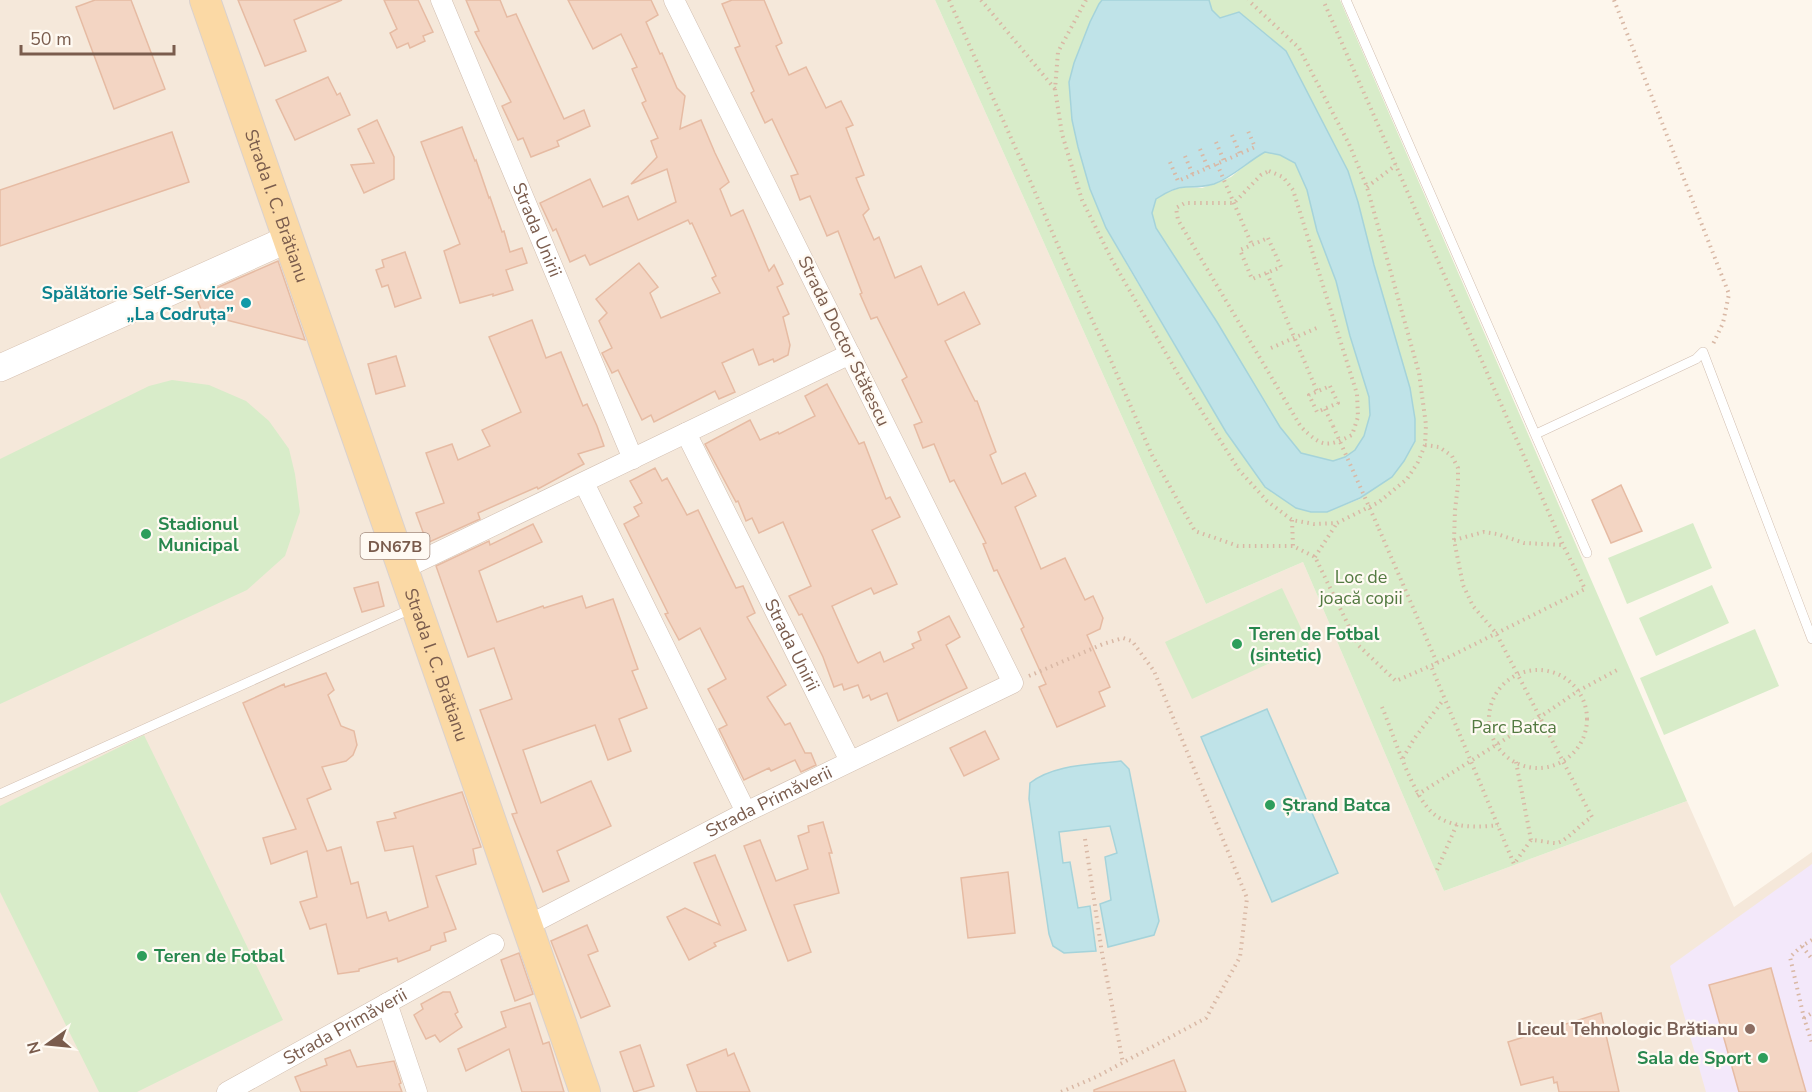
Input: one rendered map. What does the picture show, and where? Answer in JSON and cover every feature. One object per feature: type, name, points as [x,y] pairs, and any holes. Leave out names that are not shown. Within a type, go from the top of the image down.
[{"type":"main road","name":"Strada I. C. Brătianu","points":[[205,0],[585,1092]]},
{"type":"street","name":"Strada Unirii","points":[[441,0],[633,459]]},
{"type":"street","name":"Strada Doctor Stătescu","points":[[674,0],[1014,682]]},
{"type":"street","points":[[0,368],[288,238]]},
{"type":"street","points":[[403,569],[850,354]]},
{"type":"street","name":"Strada Unirii","points":[[686,433],[850,761]]},
{"type":"street","points":[[584,483],[746,812]]},
{"type":"street","name":"Strada Primăverii","points":[[527,926],[746,812],[1014,682]]},
{"type":"street","name":"Strada Primăverii","points":[[226,1092],[494,944]]},
{"type":"street","points":[[387,1003],[417,1092]]},
{"type":"lane","points":[[1346,0],[1587,552]]},
{"type":"lane","points":[[1536,434],[1696,359],[1703,352],[1812,639]]},
{"type":"lane","points":[[0,794],[416,607]]},
{"type":"path","points":[[949,0],[1152,455],[1195,531],[1238,546],[1293,546],[1315,557],[1358,645],[1396,681],[1431,666],[1585,589],[1563,545],[1323,0]]},
{"type":"path","points":[[981,0],[1054,89]]},
{"type":"path","points":[[1086,0],[1058,52],[1054,89],[1062,134],[1082,200],[1112,260],[1178,374],[1239,470],[1267,501],[1292,520],[1314,524],[1337,524],[1379,502],[1407,479],[1418,462],[1425,446],[1426,424],[1419,374],[1367,187],[1349,144],[1299,48],[1248,0]]},
{"type":"path","points":[[1614,0],[1729,294],[1723,323],[1712,344],[1703,352]]},
{"type":"path","points":[[1170,162],[1178,181],[1255,147],[1248,131]]},
{"type":"path","points":[[1232,135],[1240,154]]},
{"type":"path","points":[[1216,142],[1224,161]]},
{"type":"path","points":[[1200,149],[1208,168]]},
{"type":"path","points":[[1185,156],[1193,175]]},
{"type":"path","points":[[1217,164],[1252,245]]},
{"type":"path","points":[[1367,187],[1396,165]]},
{"type":"path","points":[[1269,171],[1283,177],[1293,190],[1357,394],[1358,417],[1352,435],[1334,444],[1322,443],[1301,427],[1178,220],[1176,208],[1185,203],[1234,203],[1269,171]]},
{"type":"path","points":[[1268,238],[1281,267],[1267,273],[1252,279],[1240,250],[1268,238]]},
{"type":"path","points":[[1267,273],[1317,391]]},
{"type":"path","points":[[1271,348],[1319,327]]},
{"type":"path","points":[[1330,386],[1338,403],[1325,409],[1317,412],[1309,395],[1330,386]]},
{"type":"path","points":[[1325,409],[1437,663]]},
{"type":"path","points":[[1425,446],[1439,447],[1452,456],[1458,468],[1454,540],[1463,585],[1473,606],[1496,633],[1592,817],[1584,821],[1559,844],[1531,840]]},
{"type":"path","points":[[1292,520],[1293,546]]},
{"type":"path","points":[[1315,557],[1337,524]]},
{"type":"path","points":[[1454,540],[1484,532],[1524,543],[1563,545]]},
{"type":"path","points":[[1014,682],[1103,644],[1123,638],[1132,641],[1154,671],[1246,898],[1240,957],[1206,1018],[1096,1077],[1061,1092]]},
{"type":"path","points":[[1431,666],[1514,864],[1531,840],[1516,762]]},
{"type":"path","points":[[1417,795],[1578,691],[1617,669]]},
{"type":"path","points":[[1539,670],[1551,672],[1570,682],[1578,691],[1583,701],[1587,723],[1580,745],[1563,761],[1542,768],[1532,767],[1516,762],[1503,753],[1497,745],[1492,734],[1490,711],[1499,689],[1517,675],[1539,670]]},
{"type":"path","points":[[1403,759],[1414,739],[1444,699]]},
{"type":"path","points":[[1382,707],[1417,795],[1434,815],[1457,824],[1498,825]]},
{"type":"path","points":[[1437,870],[1457,824]]},
{"type":"path","points":[[1085,839],[1102,954],[1123,1063]]},
{"type":"path","points":[[1812,940],[1790,957],[1812,1043]]},
{"type":"path","points":[[1802,946],[1812,960]]},
{"type":"path","points":[[1804,1018],[1812,1013]]},
{"type":"shaded area","points":[[0,0],[935,0],[1206,604],[1303,562],[1444,891],[1687,801],[1734,907],[1812,852],[1812,1092],[0,1092]]},
{"type":"shaded area","name":"Liceul Tehnologic Brătianu","points":[[1812,864],[1812,1092],[1706,1092],[1670,966]]},
{"type":"green space","name":"Parc Batca","points":[[935,0],[1102,0],[1090,22],[1074,63],[1070,103],[1078,147],[1090,189],[1106,228],[1226,432],[1245,459],[1296,508],[1311,512],[1327,512],[1360,499],[1373,489],[1415,441],[1415,419],[1410,388],[1348,171],[1286,51],[1239,12],[1220,18],[1212,10],[1209,0],[1340,0],[1687,801],[1444,891],[1303,562],[1206,604]]},
{"type":"green space","points":[[1266,152],[1280,155],[1295,163],[1307,190],[1317,231],[1336,281],[1369,397],[1370,415],[1364,436],[1355,450],[1345,458],[1333,461],[1301,453],[1280,427],[1217,322],[1156,228],[1152,213],[1156,199],[1167,192],[1184,187],[1202,188],[1217,183],[1231,177],[1254,158]]},
{"type":"green space","name":"Stadionul Municipal","points":[[172,380],[209,385],[246,401],[269,421],[289,449],[300,512],[285,556],[247,590],[0,704],[0,459],[149,386]]},
{"type":"green space","points":[[1693,523],[1712,568],[1627,604],[1608,558]]},
{"type":"green space","points":[[1712,585],[1729,623],[1656,656],[1639,618]]},
{"type":"green space","name":"Teren de Fotbal (sintetic)","points":[[1282,588],[1309,645],[1192,699],[1165,642]]},
{"type":"green space","points":[[1755,629],[1779,686],[1664,735],[1640,678]]},
{"type":"green space","name":"Teren de Fotbal","points":[[144,735],[283,1020],[137,1092],[99,1092],[0,892],[0,806]]},
{"type":"water","points":[[1102,0],[1209,0],[1212,10],[1220,18],[1239,12],[1286,51],[1348,171],[1410,388],[1415,419],[1415,441],[1392,477],[1360,498],[1327,512],[1311,512],[1296,508],[1265,487],[1226,432],[1106,228],[1090,189],[1078,147],[1072,120],[1069,82],[1074,63]],"holes":[[[1265,152],[1280,155],[1295,163],[1307,190],[1317,231],[1336,281],[1369,397],[1370,415],[1364,436],[1355,450],[1333,461],[1301,453],[1280,427],[1217,322],[1156,228],[1152,213],[1156,199],[1170,191],[1182,187],[1214,184]]]},
{"type":"water","name":"Ștrand Batca","points":[[1267,709],[1338,873],[1272,902],[1201,737]]},
{"type":"water","points":[[1121,761],[1129,769],[1159,921],[1154,935],[1108,947],[1100,904],[1111,900],[1105,857],[1117,853],[1110,826],[1059,832],[1063,863],[1070,862],[1078,908],[1090,906],[1096,951],[1064,953],[1053,946],[1049,934],[1029,799],[1030,783],[1062,769]]},
{"type":"building","points":[[95,0],[131,0],[165,89],[114,109],[76,7]]},
{"type":"building","points":[[238,0],[342,0],[294,20],[306,51],[265,66]]},
{"type":"building","points":[[384,0],[418,0],[433,32],[423,36],[425,41],[410,48],[408,43],[397,48],[390,33],[397,29]]},
{"type":"building","points":[[466,0],[500,0],[507,17],[516,14],[564,119],[584,110],[590,126],[557,141],[559,146],[531,157],[523,138],[518,140],[502,106],[511,102],[475,32],[479,31]]},
{"type":"building","points":[[568,0],[651,0],[658,15],[646,22],[677,88],[685,96],[680,129],[701,120],[729,182],[720,189],[731,216],[743,210],[769,271],[774,265],[783,284],[777,287],[789,314],[783,317],[790,345],[788,355],[774,362],[773,359],[759,365],[753,349],[722,363],[735,392],[719,399],[715,391],[654,422],[651,415],[642,420],[618,370],[612,373],[602,353],[612,348],[599,321],[607,313],[596,299],[639,263],[658,287],[650,293],[661,318],[720,293],[712,278],[716,276],[692,223],[690,224],[688,220],[590,265],[585,255],[570,262],[556,229],[553,231],[540,203],[590,179],[603,207],[628,196],[638,220],[676,202],[667,169],[631,184],[657,157],[651,141],[658,138],[642,103],[646,101],[632,69],[637,67],[621,34],[593,49]]},
{"type":"building","points":[[732,0],[764,0],[782,43],[776,46],[789,75],[806,67],[826,108],[841,101],[853,125],[846,128],[864,175],[856,178],[869,209],[863,215],[874,240],[879,237],[895,278],[921,266],[938,305],[964,292],[980,324],[945,341],[977,401],[996,452],[990,455],[1002,484],[1025,473],[1036,496],[1015,507],[1041,569],[1065,558],[1085,600],[1093,596],[1103,618],[1100,629],[1087,635],[1110,687],[1099,692],[1105,706],[1057,727],[1039,687],[1046,684],[1021,629],[1024,627],[997,570],[994,571],[983,544],[986,543],[954,480],[950,482],[934,444],[923,448],[914,425],[922,422],[902,380],[907,377],[877,317],[871,319],[838,231],[827,236],[810,196],[800,200],[791,176],[798,174],[772,119],[765,123],[751,93],[754,91],[735,48],[740,46],[722,4]]},
{"type":"building","points":[[328,77],[337,95],[340,93],[350,115],[295,140],[276,100]]},
{"type":"building","points":[[377,120],[394,157],[394,179],[364,193],[351,165],[374,163],[358,129]]},
{"type":"building","points":[[462,127],[502,232],[504,231],[510,252],[522,248],[527,263],[506,270],[513,290],[460,303],[444,251],[460,244],[421,142]]},
{"type":"building","points":[[172,132],[189,182],[0,246],[0,190]]},
{"type":"building","points":[[405,252],[421,298],[395,307],[388,285],[382,287],[376,270],[384,267],[382,260]]},
{"type":"building","name":"Spălătorie Self-Service „La Codruța”","points":[[278,261],[305,340],[203,314],[196,297]]},
{"type":"building","points":[[532,320],[546,358],[561,352],[583,406],[587,404],[604,446],[578,454],[584,464],[538,489],[537,487],[478,513],[480,519],[427,543],[416,513],[444,503],[426,453],[452,444],[458,460],[490,446],[482,430],[521,412],[489,337]]},
{"type":"building","points":[[396,356],[405,386],[376,394],[368,364]]},
{"type":"building","points":[[827,384],[859,444],[864,442],[886,499],[890,497],[900,517],[872,530],[897,584],[874,594],[871,588],[832,606],[856,660],[858,663],[880,652],[884,662],[914,648],[912,644],[921,640],[918,632],[949,616],[960,637],[946,645],[967,688],[898,721],[887,693],[871,700],[869,695],[863,698],[858,685],[844,690],[842,684],[834,687],[823,657],[802,614],[799,615],[789,596],[811,586],[783,522],[759,533],[752,518],[746,521],[738,501],[736,502],[705,444],[750,420],[760,440],[778,432],[779,434],[815,416],[805,396]]},
{"type":"building","points":[[655,468],[662,481],[667,478],[687,515],[698,510],[736,588],[743,586],[755,613],[747,617],[786,685],[767,697],[785,725],[790,723],[805,753],[811,753],[816,765],[801,772],[795,760],[771,771],[769,768],[744,780],[719,729],[727,725],[708,689],[726,679],[700,628],[679,640],[624,524],[639,516],[634,507],[642,503],[630,481]]},
{"type":"building","points":[[1621,485],[1642,531],[1611,543],[1592,500]]},
{"type":"building","points":[[533,524],[542,542],[479,571],[497,622],[543,606],[544,608],[582,596],[586,608],[613,599],[638,669],[632,671],[647,708],[619,719],[631,751],[608,760],[595,725],[523,750],[541,803],[591,781],[611,826],[557,851],[569,881],[543,892],[512,814],[517,813],[480,710],[512,699],[494,648],[468,657],[436,566],[489,541],[490,545]]},
{"type":"building","points":[[378,582],[384,606],[362,612],[354,588]]},
{"type":"building","points":[[326,673],[334,690],[328,695],[341,726],[354,731],[357,745],[353,755],[346,761],[322,767],[331,789],[307,799],[327,851],[341,847],[351,884],[358,882],[367,918],[386,912],[389,921],[428,907],[413,846],[385,851],[377,822],[396,818],[394,813],[462,792],[481,847],[473,849],[476,864],[436,876],[456,929],[444,933],[446,941],[431,946],[430,950],[398,962],[397,958],[359,969],[359,971],[338,974],[326,924],[310,929],[300,902],[317,897],[307,851],[271,864],[263,838],[296,829],[243,703],[284,684],[285,687]]},
{"type":"building","points":[[985,731],[999,759],[964,776],[950,748]]},
{"type":"building","points":[[823,822],[832,853],[829,853],[839,893],[794,905],[811,952],[788,961],[744,846],[760,840],[776,881],[808,869],[798,836],[809,832],[808,826]]},
{"type":"building","points":[[715,855],[746,930],[714,943],[716,946],[689,960],[667,917],[685,908],[720,925],[694,863]]},
{"type":"building","points":[[1008,872],[1015,933],[968,938],[961,878]]},
{"type":"building","points":[[587,925],[598,951],[588,955],[610,1006],[581,1018],[551,941]]},
{"type":"building","points":[[519,953],[533,994],[515,1001],[501,960]]},
{"type":"building","name":"Sala de Sport","points":[[1771,968],[1806,1092],[1739,1092],[1709,985]]},
{"type":"building","points":[[443,992],[450,992],[458,1012],[455,1014],[462,1027],[440,1042],[435,1035],[426,1039],[414,1015],[423,1009],[421,1004]]},
{"type":"building","points":[[530,1003],[543,1044],[549,1042],[564,1092],[522,1092],[509,1049],[466,1071],[458,1049],[506,1027],[501,1012]]},
{"type":"building","points":[[1601,1013],[1619,1092],[1559,1092],[1557,1082],[1554,1083],[1553,1077],[1521,1085],[1508,1042]]},
{"type":"building","points":[[640,1045],[654,1086],[634,1092],[620,1052]]},
{"type":"building","points":[[726,1049],[728,1056],[734,1053],[750,1092],[697,1092],[687,1065]]},
{"type":"building","points":[[350,1050],[357,1067],[394,1061],[402,1092],[301,1092],[295,1077],[327,1065],[325,1059]]},
{"type":"building","points":[[1174,1060],[1186,1092],[1094,1092],[1094,1090]]},
{"type":"place","name":"Spălătorie Self-Service „La Codruța”","points":[[246,303]]},
{"type":"place","name":"Stadionul Municipal","points":[[146,534]]},
{"type":"place","name":"Teren de Fotbal (sintetic)","points":[[1237,644]]},
{"type":"place","name":"Ștrand Batca","points":[[1270,805]]},
{"type":"place","name":"Teren de Fotbal","points":[[142,956]]},
{"type":"place","name":"Liceul Tehnologic Brătianu","points":[[1750,1029]]},
{"type":"place","name":"Sala de Sport","points":[[1763,1058]]},
{"type":"park label","name":"Loc de joacă copii","points":[[1361,587]]}]
